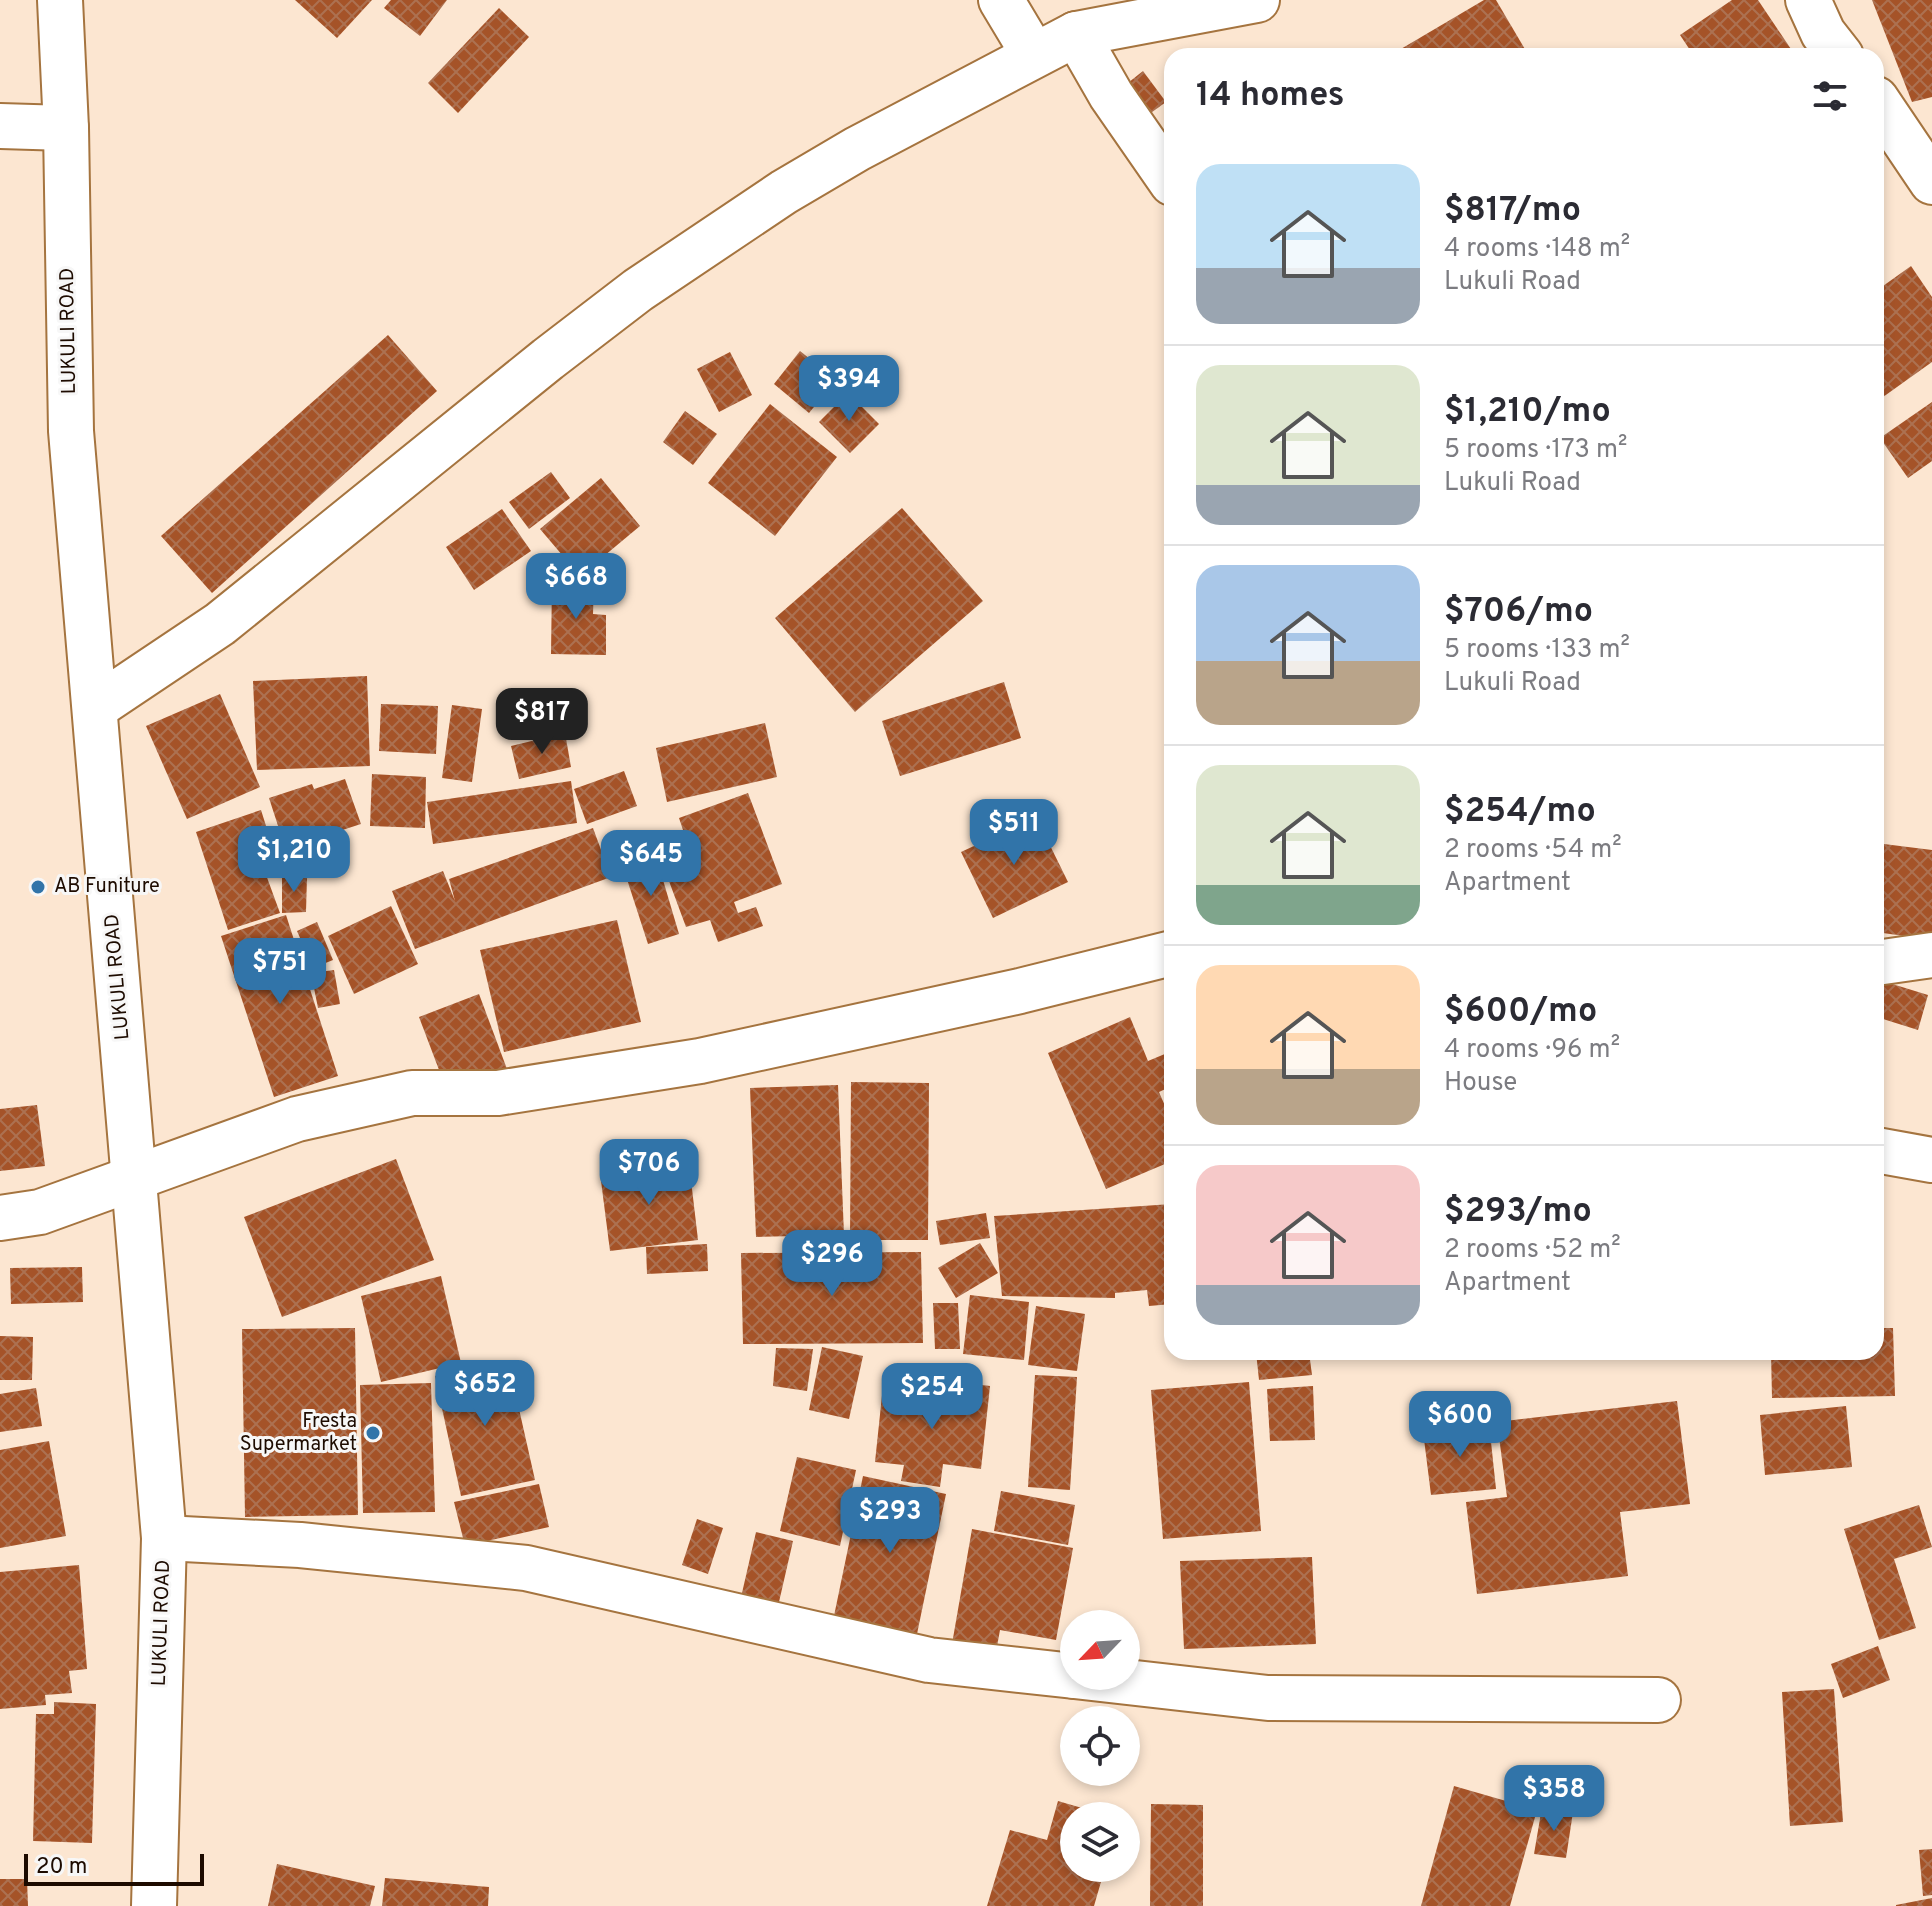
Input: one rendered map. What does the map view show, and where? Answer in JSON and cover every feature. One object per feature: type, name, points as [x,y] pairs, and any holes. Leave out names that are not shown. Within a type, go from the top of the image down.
[{"type":"street","name":"LUKULI ROAD","points":[[60,0],[66,128],[71,431],[164,1538],[154,1906]]},
{"type":"street","points":[[1001,0],[1034,55]]},
{"type":"street","points":[[96,707],[220,624],[638,290],[784,192],[857,149],[1076,34],[1257,0]]},
{"type":"street","points":[[1808,0],[1823,33],[1835,48]]},
{"type":"street","points":[[1076,34],[1111,95],[1164,171]]},
{"type":"street","points":[[1884,111],[1932,182]]},
{"type":"street","points":[[0,126],[66,128]]},
{"type":"street","points":[[0,1218],[40,1212],[297,1119],[412,1093],[498,1093],[700,1061],[1020,991],[1164,955]]},
{"type":"street","points":[[1884,962],[1932,955]]},
{"type":"street","points":[[1884,1151],[1932,1160]]},
{"type":"street","points":[[164,1538],[300,1545],[526,1568],[929,1660],[1060,1674]]},
{"type":"street","points":[[1140,1683],[1268,1698],[1658,1700]]},
{"type":"building","points":[[295,0],[372,0],[337,38]]},
{"type":"building","points":[[391,0],[447,0],[420,36],[384,8]]},
{"type":"building","points":[[1484,0],[1496,0],[1524,48],[1403,48]]},
{"type":"building","points":[[1732,0],[1758,0],[1790,48],[1689,48],[1680,35]]},
{"type":"building","points":[[1872,0],[1932,0],[1932,97],[1912,102]]},
{"type":"building","points":[[499,8],[529,37],[458,113],[428,83]]},
{"type":"building","points":[[1143,71],[1164,103],[1141,120],[1119,90]]},
{"type":"building","points":[[1911,266],[1932,297],[1932,362],[1884,396],[1884,285]]},
{"type":"building","points":[[388,335],[437,391],[212,593],[161,536]]},
{"type":"building","points":[[800,351],[836,380],[809,413],[774,384]]},
{"type":"building","points":[[730,352],[752,395],[719,412],[697,369]]},
{"type":"building","points":[[848,393],[879,424],[850,453],[819,422]]},
{"type":"building","points":[[1932,402],[1932,461],[1908,478],[1884,444],[1884,435]]},
{"type":"building","points":[[770,404],[837,457],[775,536],[708,483]]},
{"type":"building","points":[[685,411],[717,434],[693,465],[663,442]]},
{"type":"building","points":[[551,472],[570,498],[529,529],[509,502]]},
{"type":"building","points":[[601,478],[640,526],[580,576],[540,529]]},
{"type":"building","points":[[902,508],[983,601],[855,712],[775,618]]},
{"type":"building","points":[[502,509],[531,551],[474,590],[446,547]]},
{"type":"building","points":[[552,582],[594,583],[593,614],[606,615],[606,655],[551,654]]},
{"type":"building","points":[[367,676],[370,766],[257,770],[253,681]]},
{"type":"building","points":[[1004,682],[1021,738],[900,776],[882,721]]},
{"type":"building","points":[[220,694],[260,787],[187,819],[146,726]]},
{"type":"building","points":[[381,704],[438,706],[436,754],[379,751]]},
{"type":"building","points":[[452,705],[482,709],[472,782],[442,778]]},
{"type":"building","points":[[765,723],[777,777],[667,802],[656,748]]},
{"type":"building","points":[[565,733],[571,767],[519,779],[511,746]]},
{"type":"building","points":[[624,771],[637,806],[587,824],[574,789]]},
{"type":"building","points":[[372,774],[426,777],[425,828],[370,826]]},
{"type":"building","points":[[345,779],[361,824],[330,834],[338,858],[293,872],[269,798],[312,784],[314,789]]},
{"type":"building","points":[[571,781],[577,823],[433,844],[427,802]]},
{"type":"building","points":[[748,793],[782,884],[734,902],[738,913],[756,907],[763,926],[718,942],[710,920],[686,927],[656,846],[685,836],[679,818]]},
{"type":"building","points":[[261,810],[279,867],[265,872],[280,913],[228,930],[196,832]]},
{"type":"building","points":[[1036,817],[1068,882],[993,918],[961,852]]},
{"type":"building","points":[[593,828],[611,877],[415,949],[392,891],[443,871],[455,901],[449,879]]},
{"type":"building","points":[[1884,844],[1932,850],[1932,940],[1884,933]]},
{"type":"building","points":[[655,853],[679,934],[648,944],[622,864]]},
{"type":"building","points":[[282,876],[307,877],[306,912],[282,913]]},
{"type":"building","points":[[391,906],[418,964],[354,994],[328,936]]},
{"type":"building","points":[[286,915],[338,1076],[274,1097],[221,936]]},
{"type":"building","points":[[617,920],[641,1022],[504,1052],[480,950]]},
{"type":"building","points":[[317,922],[333,960],[313,968],[297,931]]},
{"type":"building","points":[[334,970],[340,1004],[318,1008],[311,973]]},
{"type":"building","points":[[1884,981],[1928,995],[1918,1030],[1884,1019]]},
{"type":"building","points":[[479,994],[507,1069],[447,1091],[419,1017]]},
{"type":"building","points":[[1130,1017],[1148,1061],[1164,1054],[1164,1090],[1159,1092],[1164,1104],[1164,1164],[1106,1189],[1048,1053]]},
{"type":"building","points":[[851,1082],[929,1083],[928,1240],[850,1240]]},
{"type":"building","points":[[838,1085],[844,1235],[756,1237],[750,1088]]},
{"type":"building","points":[[37,1105],[45,1166],[0,1171],[0,1109]]},
{"type":"building","points":[[396,1159],[434,1260],[282,1317],[244,1217]]},
{"type":"building","points":[[689,1163],[698,1240],[610,1251],[600,1173]]},
{"type":"building","points":[[1164,1205],[1164,1305],[1149,1306],[1147,1290],[1115,1293],[1115,1298],[1002,1296],[994,1216]]},
{"type":"building","points":[[986,1213],[990,1238],[940,1245],[936,1221]]},
{"type":"building","points":[[980,1243],[998,1273],[956,1298],[938,1268]]},
{"type":"building","points":[[707,1244],[708,1271],[647,1274],[646,1247]]},
{"type":"building","points":[[921,1252],[923,1343],[743,1344],[741,1253]]},
{"type":"building","points":[[82,1267],[83,1302],[11,1304],[10,1268]]},
{"type":"building","points":[[441,1276],[461,1363],[381,1382],[361,1296]]},
{"type":"building","points":[[970,1295],[1029,1302],[1024,1360],[963,1354]]},
{"type":"building","points":[[933,1303],[958,1303],[960,1349],[935,1349]]},
{"type":"building","points":[[1036,1306],[1085,1314],[1077,1371],[1028,1365]]},
{"type":"building","points":[[355,1328],[358,1515],[245,1517],[242,1329]]},
{"type":"building","points":[[1884,1328],[1893,1328],[1895,1396],[1772,1398],[1771,1360],[1884,1360]]},
{"type":"building","points":[[0,1336],[33,1337],[32,1380],[0,1380]]},
{"type":"building","points":[[822,1347],[863,1356],[849,1419],[809,1410]]},
{"type":"building","points":[[776,1348],[813,1349],[807,1391],[773,1386]]},
{"type":"building","points":[[508,1360],[535,1480],[461,1496],[435,1376]]},
{"type":"building","points":[[1257,1360],[1310,1360],[1312,1375],[1259,1380]]},
{"type":"building","points":[[1035,1375],[1077,1377],[1070,1490],[1028,1487]]},
{"type":"building","points":[[959,1382],[990,1386],[981,1469],[943,1464],[940,1487],[901,1481],[904,1465],[875,1462],[883,1386],[958,1394]]},
{"type":"building","points":[[1249,1382],[1261,1531],[1163,1539],[1151,1390]]},
{"type":"building","points":[[431,1383],[435,1512],[363,1513],[360,1385]]},
{"type":"building","points":[[1313,1386],[1315,1440],[1270,1441],[1267,1389]]},
{"type":"building","points":[[36,1388],[42,1426],[0,1432],[0,1394]]},
{"type":"building","points":[[1677,1401],[1690,1504],[1620,1512],[1628,1576],[1477,1594],[1466,1502],[1507,1497],[1497,1422]]},
{"type":"building","points":[[1846,1406],[1852,1467],[1765,1475],[1760,1415]]},
{"type":"building","points":[[1489,1423],[1496,1489],[1431,1495],[1423,1431]]},
{"type":"building","points":[[49,1441],[66,1536],[0,1548],[0,1450]]},
{"type":"building","points":[[797,1457],[856,1470],[840,1546],[780,1531]]},
{"type":"building","points":[[863,1476],[946,1494],[917,1634],[834,1616]]},
{"type":"building","points":[[539,1484],[549,1527],[465,1546],[454,1502]]},
{"type":"building","points":[[1001,1491],[1075,1505],[1068,1545],[994,1531]]},
{"type":"building","points":[[1919,1505],[1932,1547],[1894,1559],[1916,1628],[1879,1640],[1844,1529]]},
{"type":"building","points":[[697,1519],[723,1528],[708,1574],[682,1565]]},
{"type":"building","points":[[972,1529],[1073,1548],[1056,1640],[1000,1630],[996,1652],[952,1644]]},
{"type":"building","points":[[756,1532],[793,1541],[776,1615],[739,1606]]},
{"type":"building","points":[[1312,1557],[1316,1644],[1184,1649],[1180,1561]]},
{"type":"building","points":[[79,1565],[87,1669],[69,1671],[72,1693],[45,1695],[46,1705],[0,1709],[0,1572]]},
{"type":"building","points":[[1878,1646],[1890,1680],[1843,1698],[1831,1664]]},
{"type":"building","points":[[1834,1689],[1843,1822],[1790,1826],[1782,1692]]},
{"type":"building","points":[[54,1702],[96,1704],[92,1843],[33,1841],[36,1714],[54,1714]]},
{"type":"building","points":[[1454,1786],[1537,1810],[1510,1906],[1421,1906]]},
{"type":"building","points":[[1058,1801],[1061,1802],[1060,1882],[1101,1882],[1094,1906],[987,1906],[1010,1830],[1047,1840]]},
{"type":"building","points":[[1151,1804],[1203,1805],[1203,1906],[1150,1906]]},
{"type":"building","points":[[1542,1807],[1573,1812],[1566,1858],[1534,1854]]},
{"type":"building","points":[[1932,1849],[1932,1895],[1923,1896],[1919,1850]]},
{"type":"building","points":[[277,1864],[375,1886],[370,1906],[268,1906]]},
{"type":"building","points":[[385,1878],[489,1887],[488,1906],[382,1906]]},
{"type":"building","points":[[0,1879],[27,1879],[28,1906],[0,1906]]},
{"type":"building","points":[[1932,1898],[1932,1906],[1896,1906],[1896,1905]]},
{"type":"place","name":"AB Funiture","points":[[38,887]]},
{"type":"place","name":"Fresta Supermarket","points":[[373,1433]]}]
